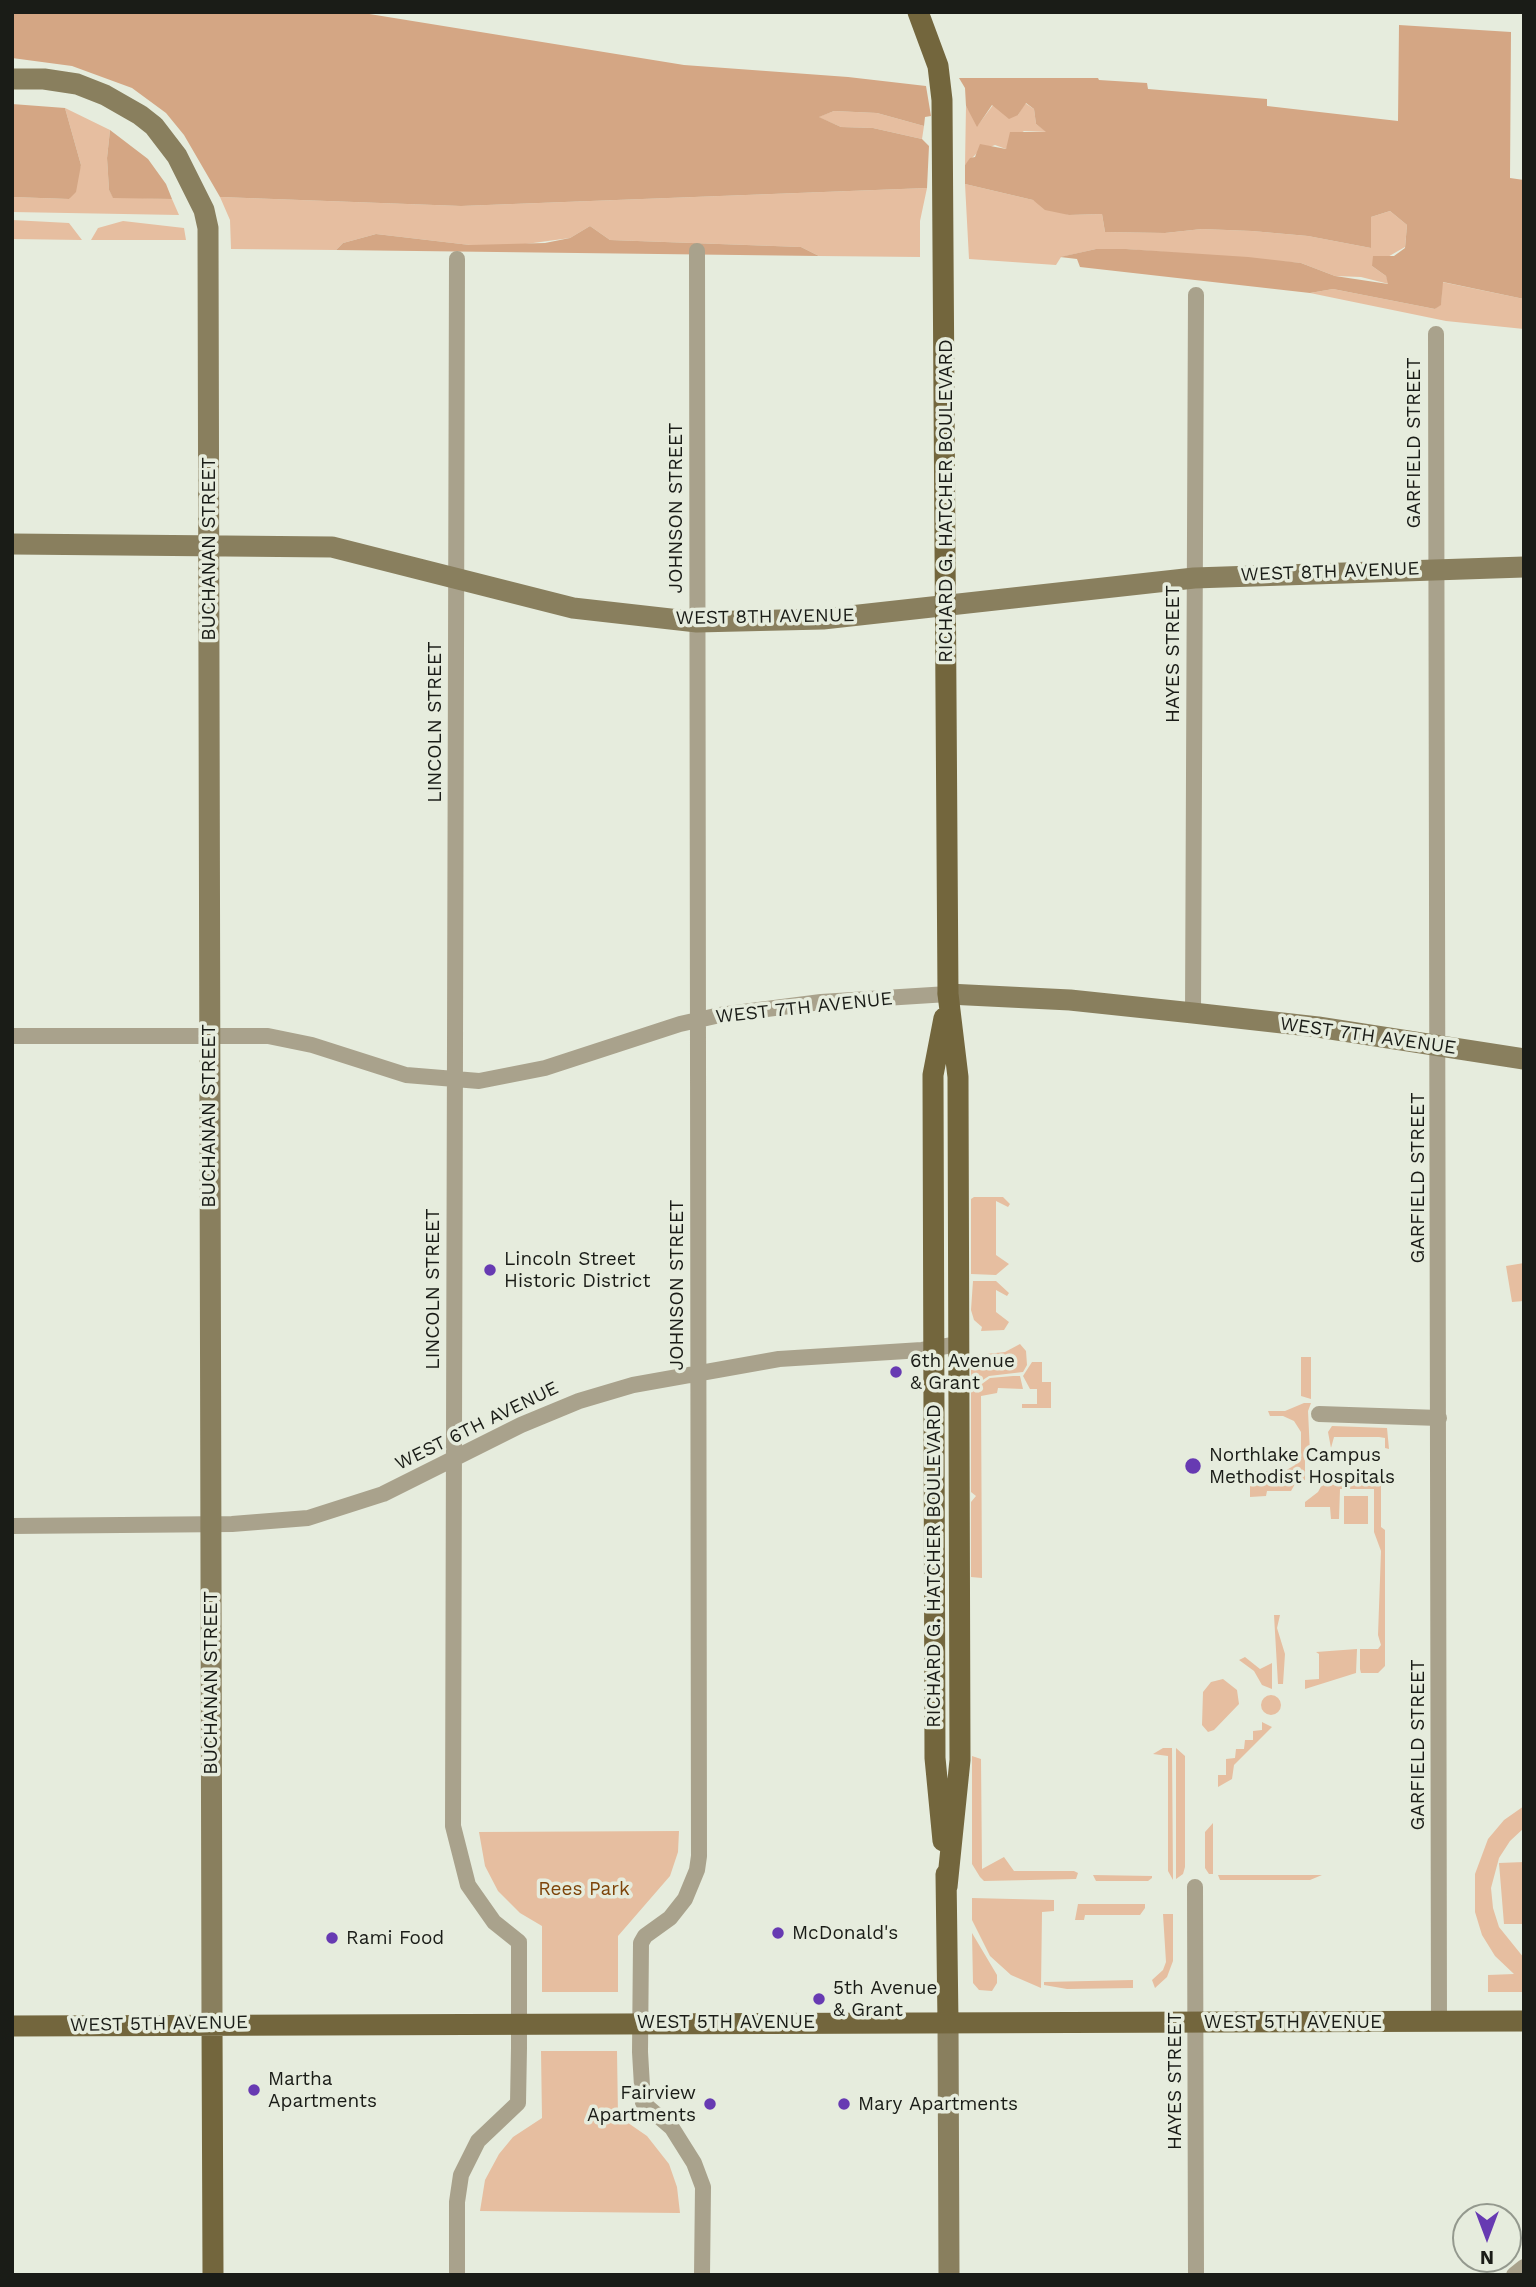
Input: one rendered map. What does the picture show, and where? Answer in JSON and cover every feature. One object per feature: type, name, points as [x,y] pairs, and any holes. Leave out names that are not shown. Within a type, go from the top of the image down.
[{"type":"main road","name":"RICHARD G. HATCHER BOULEVARD","points":[[918,12],[938,66],[942,100],[948,607],[948,994],[958,1077],[960,1783],[947,1887]]},
{"type":"main road","name":"RICHARD G. HATCHER BOULEVARD","points":[[948,994],[933,1075],[935,1758],[947,1887],[948,2022]]},
{"type":"main road","points":[[935,1622],[959,1622]]},
{"type":"main road","name":"WEST 5TH AVENUE","points":[[12,2026],[212,2023],[1524,2021]]},
{"type":"main road","name":"BUCHANAN STREET","points":[[212,2023],[213,2275]]},
{"type":"street","name":"BUCHANAN STREET","points":[[12,79],[44,79],[77,84],[105,95],[140,115],[159,132],[177,156],[204,210],[208,228],[212,2023]]},
{"type":"street","name":"JOHNSON STREET","points":[[697,251],[699,1856],[693,1881],[677,1911],[643,1939],[640,2022],[641,2098],[681,2141],[702,2187],[702,2275]]},
{"type":"street","name":"LINCOLN STREET","points":[[457,259],[453,1826],[468,1885],[494,1922],[519,1941],[518,2103],[478,2141],[461,2175],[457,2202],[457,2275]]},
{"type":"street","name":"HAYES STREET","points":[[1192,1013],[1196,295]]},
{"type":"street","name":"GARFIELD STREET","points":[[1436,334],[1434,568],[1438,1046],[1439,2021]]},
{"type":"street","name":"WEST 8TH AVENUE","points":[[12,544],[332,547],[573,608],[697,622],[823,620],[1194,578],[1524,567]]},
{"type":"street","name":"WEST 7TH AVENUE","points":[[12,1035],[208,1035],[288,1039],[406,1075],[455,1080],[509,1077],[698,1020],[821,1002],[948,994],[1070,1000],[1192,1013],[1524,1059]]},
{"type":"street","name":"WEST 6TH AVENUE","points":[[12,1526],[283,1521],[333,1512],[383,1494],[521,1425],[579,1401],[634,1385],[779,1359],[959,1344]]},
{"type":"street","points":[[1319,1414],[1439,1418]]},
{"type":"street","name":"HAYES STREET","points":[[1195,1887],[1196,2275]]},
{"type":"street","name":"RICHARD G. HATCHER BOULEVARD","points":[[948,2022],[948,2275]]},
{"type":"street","points":[[1514,2275],[1524,2267]]},
{"type":"green space","points":[[1025,103],[1034,109],[1036,124],[1047,132],[1024,131],[1010,140],[1006,149],[995,145],[979,151],[965,165],[966,106],[978,125],[993,105],[1018,115]]},
{"type":"green space","points":[[65,108],[110,130],[107,158],[109,190],[113,197],[172,199],[179,215],[12,212],[12,197],[69,199],[81,165]]},
{"type":"green space","points":[[834,111],[877,113],[924,126],[922,139],[873,128],[841,127],[818,117]]},
{"type":"green space","points":[[965,184],[1033,200],[1069,215],[1102,214],[1105,232],[1165,233],[1202,229],[1252,231],[1308,236],[1371,248],[1371,217],[1390,211],[1407,225],[1405,247],[1372,266],[1386,276],[1389,284],[1361,277],[1335,276],[1301,263],[1126,249],[1096,249],[1061,257],[1056,265],[969,259]]},
{"type":"green space","points":[[927,188],[920,221],[920,257],[819,256],[801,247],[610,240],[590,226],[570,238],[511,246],[470,245],[376,234],[343,243],[336,250],[231,249],[230,220],[220,197],[461,206]]},
{"type":"green space","points":[[12,220],[69,223],[82,240],[12,239]]},
{"type":"green space","points":[[123,221],[184,228],[186,240],[91,240],[98,228]]},
{"type":"green space","points":[[1442,282],[1524,299],[1524,329],[1446,321],[1310,293],[1333,289],[1435,309],[1441,304]]},
{"type":"green space","points":[[1003,1197],[1010,1204],[1008,1207],[996,1201],[996,1255],[1009,1264],[996,1275],[971,1274],[971,1199]]},
{"type":"green space","points":[[1524,1263],[1524,1301],[1512,1302],[1506,1266]]},
{"type":"green space","points":[[973,1281],[996,1281],[1009,1293],[1007,1296],[996,1290],[996,1312],[1009,1322],[1004,1330],[981,1331],[982,1327],[974,1320],[971,1310]]},
{"type":"green space","points":[[1020,1344],[1026,1351],[1027,1365],[1023,1372],[989,1376],[975,1385],[971,1383],[971,1365],[977,1355],[1005,1352]]},
{"type":"green space","points":[[1301,1357],[1311,1357],[1311,1399],[1301,1396]]},
{"type":"green space","points":[[1032,1362],[1042,1362],[1042,1382],[1051,1382],[1051,1408],[1022,1408],[1022,1404],[1037,1404],[1037,1389],[1030,1389],[1023,1376]]},
{"type":"green space","points":[[1020,1376],[1023,1389],[998,1388],[997,1393],[981,1396],[982,1578],[971,1577],[971,1502],[976,1496],[971,1492],[971,1392],[990,1378]]},
{"type":"green space","points":[[1311,1403],[1308,1411],[1310,1453],[1305,1455],[1305,1480],[1295,1484],[1291,1491],[1267,1491],[1266,1496],[1250,1497],[1250,1471],[1285,1471],[1295,1465],[1301,1455],[1301,1432],[1294,1421],[1283,1416],[1270,1416],[1268,1411],[1285,1411]]},
{"type":"green space","points":[[1332,1426],[1387,1428],[1389,1449],[1385,1448],[1385,1438],[1379,1437],[1334,1437],[1331,1448],[1328,1432]]},
{"type":"green space","points":[[1326,1477],[1373,1477],[1381,1482],[1381,1527],[1385,1530],[1385,1666],[1378,1673],[1361,1673],[1360,1669],[1360,1649],[1378,1649],[1381,1645],[1378,1635],[1381,1551],[1374,1532],[1374,1489],[1340,1489],[1339,1519],[1331,1519],[1330,1507],[1305,1507],[1305,1502],[1318,1492]]},
{"type":"green space","points":[[1344,1496],[1368,1496],[1368,1524],[1344,1524]]},
{"type":"green space","points":[[1274,1615],[1280,1615],[1277,1628],[1285,1654],[1283,1684],[1278,1684]]},
{"type":"green space","points":[[1357,1649],[1356,1673],[1305,1689],[1305,1680],[1319,1679],[1319,1654],[1316,1652]]},
{"type":"green space","points":[[1245,1657],[1260,1669],[1272,1663],[1272,1689],[1262,1685],[1254,1671],[1239,1660]]},
{"type":"green space","points":[[1223,1679],[1237,1690],[1239,1704],[1214,1730],[1208,1732],[1202,1725],[1203,1692],[1211,1682]]},
{"type":"green space","points":[[1267,1695],[1275,1695],[1281,1705],[1275,1715],[1267,1715],[1261,1709],[1261,1701]]},
{"type":"green space","points":[[1262,1722],[1272,1727],[1234,1765],[1232,1779],[1218,1787],[1218,1775],[1226,1775],[1226,1759],[1235,1758],[1236,1749],[1244,1749],[1245,1740],[1253,1740],[1253,1731],[1262,1730]]},
{"type":"green space","points":[[1163,1748],[1172,1748],[1173,1880],[1168,1871],[1168,1756],[1153,1754]]},
{"type":"green space","points":[[1176,1748],[1185,1756],[1185,1867],[1183,1874],[1176,1879]]},
{"type":"green space","points":[[972,1756],[981,1759],[982,1869],[1004,1857],[1014,1871],[1074,1871],[1078,1873],[1076,1879],[984,1881],[980,1877],[972,1864]]},
{"type":"green space","points":[[1524,1806],[1524,1828],[1510,1841],[1499,1858],[1491,1888],[1499,1927],[1524,1958],[1524,1992],[1488,1992],[1488,1975],[1514,1974],[1495,1956],[1482,1935],[1475,1912],[1475,1874],[1488,1839],[1504,1820]]},
{"type":"green space","points":[[1213,1823],[1213,1874],[1209,1874],[1205,1868],[1205,1832]]},
{"type":"green space","name":"Rees Park","points":[[679,1831],[678,1852],[670,1876],[618,1936],[618,1992],[542,1992],[542,1926],[520,1913],[498,1891],[485,1866],[479,1832]]},
{"type":"green space","points":[[1524,1862],[1524,1924],[1504,1924],[1499,1863]]},
{"type":"green space","points":[[1093,1875],[1152,1878],[1148,1881],[1096,1881]]},
{"type":"green space","points":[[1218,1875],[1322,1875],[1310,1880],[1220,1880]]},
{"type":"green space","points":[[972,1898],[1054,1900],[1054,1911],[1042,1912],[1041,1988],[1011,1975],[990,1956],[972,1920]]},
{"type":"green space","points":[[1078,1904],[1145,1904],[1145,1908],[1140,1915],[1085,1915],[1084,1920],[1075,1920]]},
{"type":"green space","points":[[1163,1914],[1173,1914],[1173,1961],[1167,1977],[1155,1988],[1152,1980],[1163,1970],[1166,1962]]},
{"type":"green space","points":[[972,1933],[997,1975],[997,1983],[992,1991],[979,1990],[973,1983]]},
{"type":"green space","points":[[1133,1980],[1133,1988],[1067,1989],[1044,1985],[1044,1982]]},
{"type":"green space","points":[[541,2051],[617,2051],[618,2116],[647,2136],[669,2164],[677,2187],[680,2213],[480,2211],[485,2180],[499,2154],[513,2137],[542,2118]]},
{"type":"shaded area","points":[[12,12],[357,12],[684,65],[848,77],[926,86],[931,116],[925,117],[924,126],[877,113],[834,111],[819,117],[841,127],[873,128],[922,139],[929,146],[927,188],[461,206],[220,197],[184,135],[166,113],[132,88],[72,66],[12,58]]},
{"type":"shaded area","points":[[1399,25],[1511,32],[1510,178],[1524,180],[1524,299],[1443,282],[1441,305],[1435,309],[1333,289],[1310,293],[1080,267],[1077,259],[1060,257],[1096,249],[1126,249],[1248,257],[1301,263],[1335,276],[1388,284],[1386,276],[1372,266],[1373,256],[1394,256],[1405,248],[1407,225],[1390,211],[1371,217],[1371,248],[1308,236],[1252,231],[1202,229],[1165,233],[1105,232],[1102,214],[1069,215],[1045,210],[1033,200],[965,184],[965,165],[970,158],[975,157],[980,144],[1006,149],[1010,132],[1046,132],[1036,124],[1034,109],[1026,103],[1018,115],[1009,119],[992,105],[977,127],[966,106],[965,88],[959,78],[1098,78],[1147,83],[1148,89],[1267,99],[1267,106],[1398,121]]},
{"type":"shaded area","points":[[12,104],[65,108],[81,165],[76,192],[69,199],[12,197]]},
{"type":"shaded area","points":[[110,130],[148,159],[166,184],[172,199],[113,198],[109,190],[107,158]]},
{"type":"shaded area","points":[[590,226],[610,240],[801,247],[819,256],[336,250],[343,243],[376,234],[470,245],[545,243],[570,238]]},
{"type":"place","name":"Lincoln Street Historic District","points":[[490,1270]]},
{"type":"place","name":"6th Avenue & Grant","points":[[896,1372]]},
{"type":"place","name":"Northlake Campus Methodist Hospitals","points":[[1193,1466]]},
{"type":"place","name":"McDonald's","points":[[778,1933]]},
{"type":"place","name":"Rami Food","points":[[332,1938]]},
{"type":"place","name":"5th Avenue & Grant","points":[[819,1999]]},
{"type":"place","name":"Martha Apartments","points":[[254,2090]]},
{"type":"place","name":"Fairview Apartments","points":[[710,2104]]},
{"type":"place","name":"Mary Apartments","points":[[844,2104]]}]
